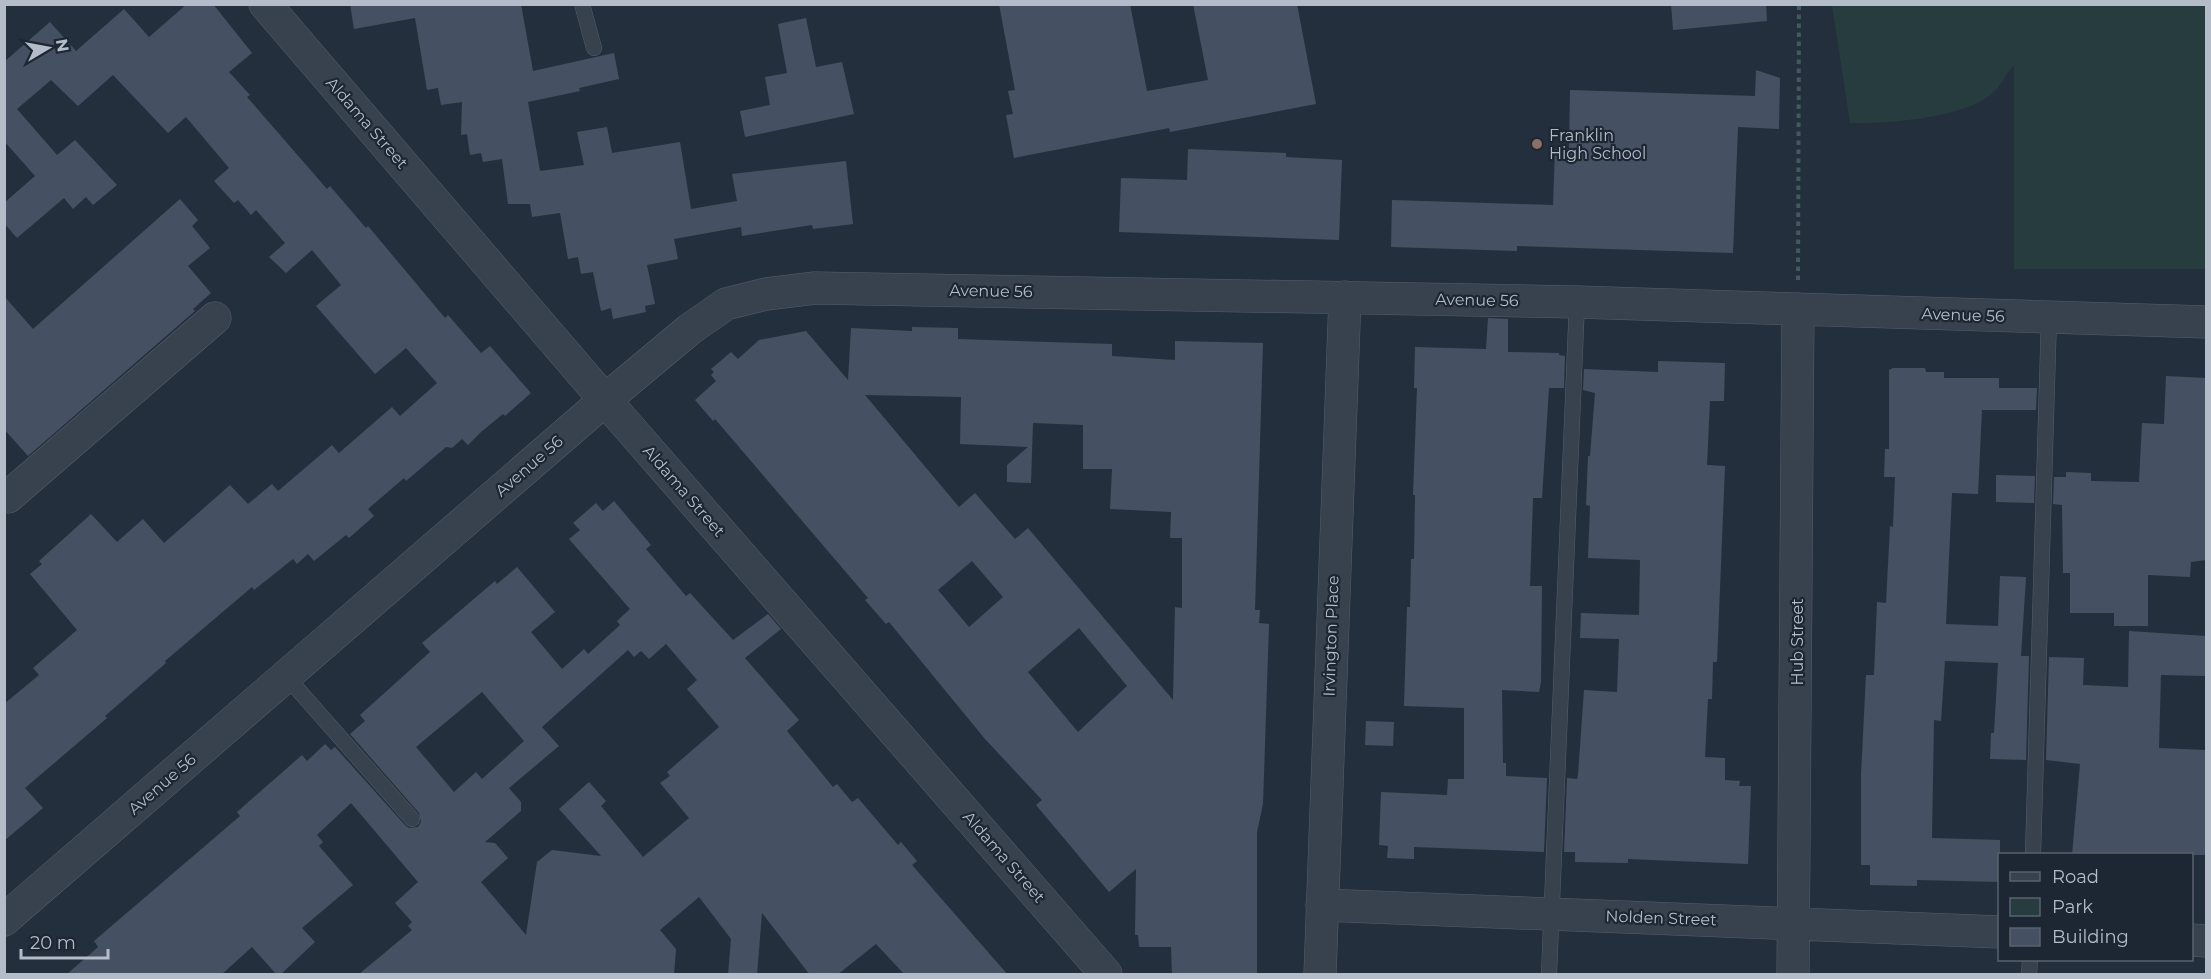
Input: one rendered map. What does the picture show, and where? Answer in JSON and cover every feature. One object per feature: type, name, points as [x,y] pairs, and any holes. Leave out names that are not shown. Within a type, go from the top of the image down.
[{"type":"street","name":"Aldama Street","points":[[265,4],[605,400],[1106,975]]},
{"type":"street","name":"Avenue 56","points":[[4,920],[605,400],[690,329],[726,304],[766,294],[815,288],[1576,302],[2206,322]]},
{"type":"street","name":"Irvington Place","points":[[1320,975],[1345,297]]},
{"type":"street","name":"Hub Street","points":[[1793,975],[1798,309]]},
{"type":"street","points":[[4,493],[8,497],[215,318]]},
{"type":"street","name":"Nolden Street","points":[[1322,905],[1998,932]]},
{"type":"lane","points":[[582,4],[594,48]]},
{"type":"lane","points":[[1549,975],[1549,914],[1576,302]]},
{"type":"lane","points":[[2033,853],[2049,317]]},
{"type":"lane","points":[[286,676],[411,819]]},
{"type":"path","points":[[1798,309],[1799,4]]},
{"type":"green space","points":[[1832,5],[2206,5],[2206,269],[2014,269],[2014,65],[1995,91],[1966,108],[1926,118],[1850,123]]},
{"type":"building","points":[[187,4],[213,4],[252,53],[229,72],[250,95],[247,97],[327,189],[330,186],[366,228],[368,226],[445,318],[448,315],[481,353],[490,346],[531,393],[468,445],[462,439],[452,448],[446,447],[406,481],[404,478],[368,509],[374,516],[349,538],[346,535],[314,561],[308,554],[297,564],[293,559],[254,590],[252,587],[165,661],[166,663],[105,716],[107,718],[25,788],[43,808],[4,841],[4,704],[39,675],[33,668],[77,630],[30,574],[42,564],[39,561],[91,514],[117,542],[143,519],[164,543],[230,485],[248,504],[272,484],[278,491],[332,445],[339,453],[392,407],[400,416],[437,383],[406,348],[375,374],[316,306],[341,285],[312,250],[286,273],[269,257],[285,243],[256,210],[251,215],[238,200],[234,203],[214,181],[229,168],[186,117],[168,133],[113,75],[78,106],[51,80],[17,109],[57,155],[75,140],[117,185],[93,205],[86,197],[73,209],[64,198],[17,238],[4,223],[4,203],[35,176],[4,141],[4,62],[50,22],[76,51],[124,9],[149,37]]},
{"type":"building","points":[[350,4],[521,4],[533,71],[614,53],[619,79],[579,88],[580,91],[528,102],[540,171],[584,165],[577,132],[607,127],[612,153],[680,142],[691,209],[737,201],[732,174],[846,161],[853,224],[813,229],[812,225],[742,236],[741,227],[674,239],[678,259],[647,265],[655,304],[645,306],[646,312],[613,319],[611,308],[601,311],[593,272],[581,274],[578,257],[568,259],[560,213],[532,217],[530,204],[508,204],[502,159],[483,162],[481,153],[470,155],[467,134],[461,135],[462,102],[441,105],[438,88],[427,90],[415,18],[354,29]]},
{"type":"building","points":[[999,4],[1130,4],[1147,91],[1208,80],[1193,4],[1297,4],[1316,104],[1170,132],[1169,128],[1014,158],[1006,115],[1013,114],[1008,91],[1015,90]]},
{"type":"building","points":[[1671,4],[1766,4],[1767,21],[1673,30]]},
{"type":"building","points":[[806,18],[816,67],[842,62],[854,114],[745,137],[740,111],[770,105],[765,77],[787,73],[778,24]]},
{"type":"building","points":[[1756,70],[1780,78],[1779,129],[1738,127],[1733,253],[1517,246],[1517,251],[1391,247],[1392,200],[1553,205],[1555,149],[1569,149],[1570,90],[1755,96]]},
{"type":"building","points":[[1188,149],[1286,153],[1286,157],[1342,160],[1339,240],[1119,232],[1121,178],[1187,180]]},
{"type":"building","points":[[180,199],[198,220],[192,226],[210,248],[188,266],[211,293],[193,309],[195,311],[28,456],[4,429],[4,296],[33,329]]},
{"type":"building","points":[[1488,318],[1508,319],[1508,352],[1559,353],[1565,356],[1564,388],[1549,388],[1542,498],[1533,498],[1530,586],[1542,586],[1541,682],[1539,692],[1502,690],[1503,763],[1506,763],[1506,776],[1547,778],[1544,852],[1414,847],[1414,859],[1387,858],[1388,846],[1379,845],[1381,792],[1447,795],[1448,779],[1464,779],[1464,708],[1404,706],[1407,607],[1410,607],[1411,559],[1414,559],[1415,495],[1413,495],[1417,388],[1414,388],[1415,347],[1486,349]]},
{"type":"building","points":[[912,327],[958,328],[958,339],[1112,344],[1112,356],[1175,360],[1175,341],[1263,343],[1255,610],[1260,610],[1259,623],[1269,624],[1263,804],[1257,832],[1257,975],[1172,975],[1171,947],[1139,947],[1138,935],[1135,935],[1136,869],[1109,892],[1036,805],[1042,800],[985,739],[889,622],[886,624],[865,600],[868,598],[715,419],[713,421],[695,400],[716,381],[711,375],[714,372],[711,369],[731,352],[738,359],[759,340],[806,331],[848,380],[851,328],[912,331]],"holes":[[[865,395],[961,397],[960,444],[1028,447],[1007,465],[1007,482],[1031,483],[1033,423],[1083,425],[1083,469],[1112,469],[1110,509],[1171,512],[1170,538],[1182,538],[1182,608],[1175,607],[1173,700],[1028,528],[1015,539],[975,493],[959,507]],[[972,561],[1003,597],[969,627],[938,590]],[[1079,628],[1127,686],[1078,732],[1028,672]]]},
{"type":"building","points":[[1658,361],[1725,363],[1724,401],[1710,401],[1707,465],[1725,466],[1717,662],[1713,662],[1712,699],[1708,699],[1705,757],[1725,758],[1725,780],[1740,781],[1739,786],[1751,786],[1748,864],[1628,859],[1628,863],[1575,862],[1575,852],[1564,852],[1567,778],[1577,779],[1578,775],[1584,690],[1617,692],[1619,639],[1580,638],[1581,613],[1639,615],[1640,560],[1588,558],[1590,506],[1586,505],[1588,456],[1590,456],[1595,393],[1583,390],[1584,369],[1658,372]]},
{"type":"building","points":[[1925,368],[1926,372],[1944,372],[1944,378],[1999,378],[1999,388],[2037,388],[2036,410],[1982,410],[1978,494],[1952,493],[1946,624],[1998,626],[2000,576],[2026,577],[2021,656],[2029,656],[2026,760],[1990,759],[1991,733],[1994,733],[1998,663],[1945,661],[1941,721],[1934,720],[1932,838],[2000,840],[1998,882],[1917,880],[1917,886],[1870,885],[1870,865],[1861,865],[1861,775],[1866,675],[1874,675],[1877,602],[1886,603],[1890,526],[1893,527],[1895,477],[1884,477],[1885,449],[1889,449],[1889,370]]},
{"type":"building","points":[[2166,376],[2206,378],[2206,560],[2191,562],[2190,577],[2148,575],[2148,626],[2114,626],[2114,613],[2070,613],[2070,573],[2063,573],[2062,505],[2053,504],[2054,477],[2066,477],[2066,472],[2091,473],[2091,481],[2139,482],[2142,423],[2164,424]]},
{"type":"building","points":[[1996,475],[2035,476],[2034,503],[1996,502]]},
{"type":"building","points":[[614,501],[651,545],[646,549],[686,596],[690,593],[733,640],[768,614],[781,629],[745,658],[799,720],[787,731],[833,787],[837,784],[852,802],[858,798],[898,845],[901,842],[917,861],[912,865],[1008,975],[905,975],[876,944],[837,975],[810,975],[762,913],[757,975],[728,975],[731,939],[699,897],[660,930],[676,949],[674,975],[358,975],[412,930],[408,926],[412,922],[395,903],[418,882],[351,803],[317,835],[323,842],[319,846],[353,885],[302,928],[315,942],[280,975],[277,975],[252,947],[221,975],[66,975],[98,947],[94,941],[240,816],[237,812],[302,755],[307,761],[325,744],[331,750],[335,747],[405,825],[409,828],[418,827],[421,822],[419,813],[350,734],[365,721],[360,715],[430,652],[422,643],[495,581],[497,584],[517,567],[555,612],[531,632],[562,669],[584,649],[588,654],[620,625],[617,621],[630,609],[569,539],[580,530],[573,523],[596,503],[603,511]],"holes":[[[666,644],[697,680],[687,689],[719,727],[667,772],[670,776],[660,783],[689,818],[643,857],[601,806],[606,801],[589,782],[559,809],[601,856],[552,850],[537,862],[526,935],[481,882],[508,858],[495,843],[485,842],[521,811],[521,802],[509,788],[559,746],[542,727],[628,650],[634,657],[641,651],[649,659]],[[482,692],[524,741],[482,779],[476,772],[454,792],[416,747]]]},
{"type":"building","points":[[2129,631],[2206,636],[2206,676],[2161,675],[2159,748],[2206,750],[2206,855],[2193,855],[2193,853],[2072,853],[2080,764],[2046,760],[2049,657],[2084,658],[2083,685],[2128,687]]},
{"type":"building","points":[[1366,721],[1394,722],[1393,746],[1365,745]]},
{"type":"place","name":"Franklin High School","points":[[1537,144]]}]
